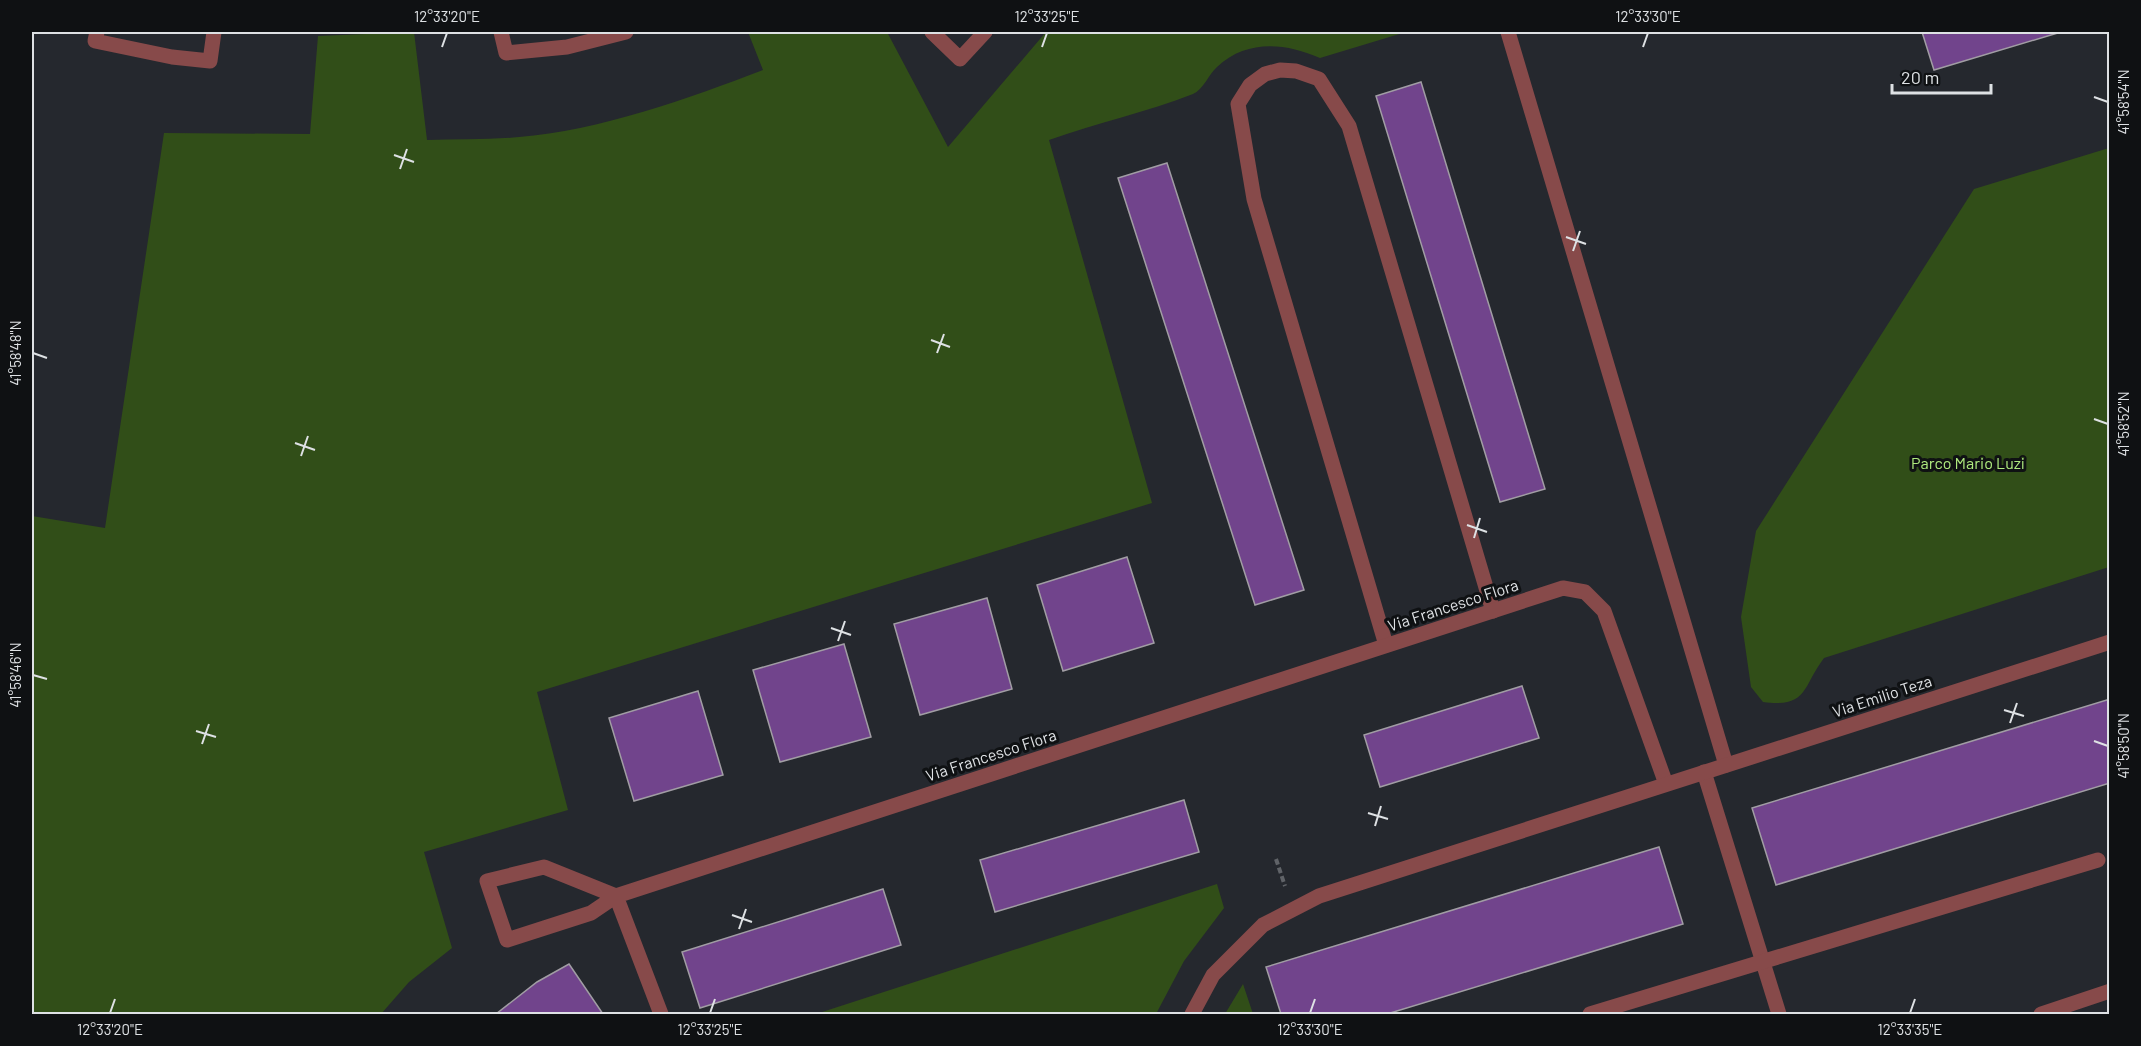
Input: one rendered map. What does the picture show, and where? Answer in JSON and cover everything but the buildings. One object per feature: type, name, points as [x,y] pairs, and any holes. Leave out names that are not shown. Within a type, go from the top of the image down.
[{"type":"street","points":[[97,32],[95,41],[172,57],[210,61],[214,32]]},
{"type":"street","points":[[501,32],[506,53],[567,47],[626,32]]},
{"type":"street","points":[[932,32],[960,59],[985,32]]},
{"type":"street","points":[[1508,32],[1726,765]]},
{"type":"street","points":[[1386,645],[1254,199],[1238,104],[1250,85],[1265,74],[1280,70],[1296,71],[1319,79],[1349,126],[1492,611]]},
{"type":"street","name":"Via Francesco Flora","points":[[616,896],[544,867],[487,881],[507,940],[591,913],[616,896],[1563,588],[1586,592],[1604,611],[1666,784]]},
{"type":"street","name":"Via Emilio Teza","points":[[1666,784],[2109,642]]},
{"type":"street","points":[[1704,772],[1779,1014]]},
{"type":"street","points":[[1192,1014],[1213,975],[1263,925],[1319,896],[1666,784]]},
{"type":"street","points":[[1590,1014],[2098,860]]},
{"type":"street","points":[[616,896],[661,1014]]},
{"type":"street","points":[[2041,1014],[2109,992]]},
{"type":"green space","points":[[414,32],[427,140],[496,139],[549,134],[612,121],[675,102],[763,70],[748,32],[887,32],[948,147],[1046,32],[1406,32],[1320,58],[1280,47],[1254,48],[1229,58],[1217,67],[1200,89],[1193,94],[1049,140],[1152,503],[537,692],[568,810],[424,852],[452,948],[409,982],[381,1014],[32,1014],[32,516],[105,528],[164,133],[310,134],[318,36]]},
{"type":"green space","name":"Parco Mario Luzi","points":[[2109,148],[2109,567],[1824,658],[1807,686],[1796,698],[1788,702],[1763,702],[1751,687],[1741,617],[1756,531],[1974,189]]},
{"type":"green space","points":[[1217,884],[1224,908],[1184,961],[1156,1014],[816,1014]]},
{"type":"green space","points":[[1243,984],[1253,1014],[1225,1014]]}]
